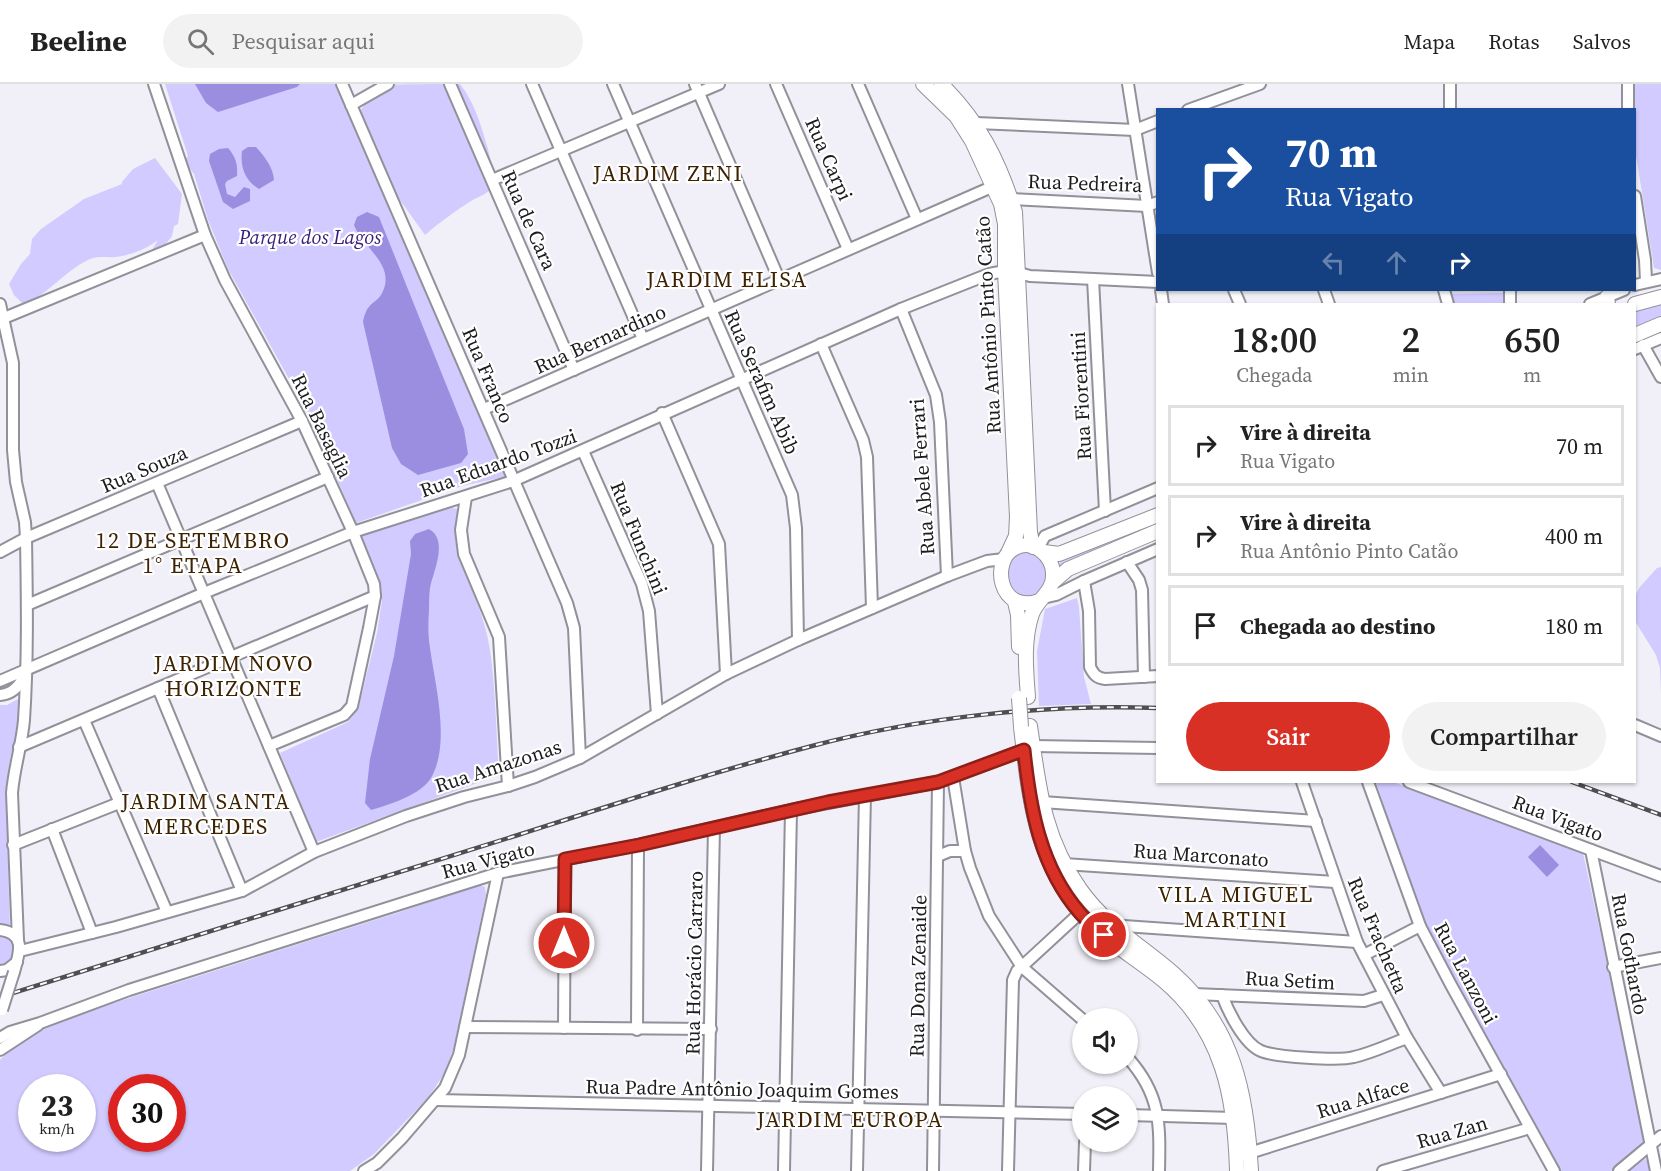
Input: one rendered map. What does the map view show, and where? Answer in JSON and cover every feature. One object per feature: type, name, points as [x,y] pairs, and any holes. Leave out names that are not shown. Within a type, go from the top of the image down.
[{"type":"main road","name":"Rua Antônio Pinto Catão","points":[[923,84],[956,116],[972,141],[994,186],[1005,224],[1005,271],[1017,517],[1016,536],[1007,555]]},
{"type":"main road","name":"Rua Antônio Pinto Catão","points":[[941,84],[968,112],[975,123],[1006,184],[1015,212],[1030,532],[1038,549]]},
{"type":"main road","points":[[1636,304],[1661,297]]},
{"type":"main road","points":[[1638,343],[1661,324]]},
{"type":"main road","points":[[1156,515],[1059,554],[1023,545],[1007,555],[1001,573],[1007,593],[1015,602],[1020,632],[1018,665],[1024,698],[1035,825],[1046,857],[1080,913],[1173,973],[1194,993],[1214,1021],[1229,1050],[1246,1110],[1241,1160]]},
{"type":"main road","points":[[1015,602],[1031,604],[1068,569],[1156,532]]},
{"type":"main road","points":[[1024,698],[1032,614],[1046,592],[1052,564],[1038,549]]},
{"type":"main road","points":[[1029,748],[1054,845],[1064,864],[1110,932],[1185,1001],[1205,1030],[1218,1056],[1230,1090],[1241,1160],[1251,1171]]},
{"type":"street","name":"Rua Basaglia","points":[[154,84],[205,235],[225,280],[302,421],[353,532],[374,584],[375,596],[352,706],[344,715],[269,746]]},
{"type":"street","name":"Rua Franco","points":[[342,84],[567,603],[574,628],[580,758]]},
{"type":"street","points":[[351,105],[388,84]]},
{"type":"street","name":"Rua de Cara","points":[[450,84],[574,370]]},
{"type":"street","points":[[532,84],[643,339]]},
{"type":"street","name":"Rua Serafim Abib","points":[[613,84],[792,495],[796,528],[798,640]]},
{"type":"street","points":[[492,180],[630,122],[697,88],[719,84]]},
{"type":"street","name":"Rua Carpi","points":[[776,84],[848,249]]},
{"type":"street","points":[[858,84],[917,219]]},
{"type":"street","points":[[1128,84],[1135,130],[1153,204],[1156,245]]},
{"type":"street","points":[[1194,108],[1260,84]]},
{"type":"street","points":[[1450,84],[1450,108]]},
{"type":"street","points":[[1628,84],[1628,108]]},
{"type":"street","points":[[697,88],[779,279]]},
{"type":"street","points":[[975,123],[1135,130],[1156,122]]},
{"type":"street","name":"Rua Bernardino","points":[[484,409],[994,186]]},
{"type":"street","name":"Rua Pedreira","points":[[1011,199],[1153,204]]},
{"type":"street","points":[[1637,223],[1645,260],[1640,283],[1661,279]]},
{"type":"street","points":[[2,317],[205,235]]},
{"type":"street","points":[[1005,271],[1011,266],[1015,267],[1019,273],[1030,276],[1156,282]]},
{"type":"street","name":"Rua Eduardo Tozzi","points":[[0,681],[353,532],[513,481],[901,309],[989,274],[1005,271]]},
{"type":"street","name":"Rua Fiorentini","points":[[1093,279],[1104,511]]},
{"type":"street","points":[[1607,301],[1622,291]]},
{"type":"street","points":[[0,304],[5,347],[12,363],[13,450],[16,482],[26,522],[27,605],[24,723],[12,793],[17,956],[1,1014]]},
{"type":"street","name":"Rua Abele Ferrari","points":[[901,309],[936,395],[940,422],[947,576]]},
{"type":"street","points":[[1661,338],[1638,343],[1661,377]]},
{"type":"street","points":[[821,344],[863,440],[867,457],[872,608]]},
{"type":"street","points":[[662,413],[719,544],[726,674]]},
{"type":"street","name":"Rua Souza","points":[[0,552],[26,538],[302,421]]},
{"type":"street","name":"Rua Funchini","points":[[583,451],[642,584],[649,611],[657,714]]},
{"type":"street","points":[[27,605],[328,477]]},
{"type":"street","points":[[157,483],[314,852]]},
{"type":"street","points":[[1038,549],[1045,536],[1156,489]]},
{"type":"street","points":[[466,497],[461,530],[464,554],[499,637],[508,786]]},
{"type":"street","points":[[1046,592],[1056,595],[1084,580],[1156,550]]},
{"type":"street","name":"Rua Amazonas","points":[[0,971],[12,967],[17,956],[242,891],[314,852],[406,816],[464,797],[508,786],[580,758],[726,674],[798,640],[947,576],[1007,555]]},
{"type":"street","points":[[1127,562],[1139,580],[1142,590],[1144,677]]},
{"type":"street","points":[[1084,580],[1088,601],[1090,667],[1093,673],[1098,678],[1105,679],[1156,676]]},
{"type":"street","points":[[19,747],[375,596]]},
{"type":"street","points":[[0,695],[13,691],[20,685],[26,671]]},
{"type":"street","points":[[158,688],[242,891]]},
{"type":"street","points":[[84,720],[167,912]]},
{"type":"street","points":[[1636,725],[1661,736]]},
{"type":"street","name":"Rua Vigato","points":[[0,1038],[10,1032],[129,990],[498,873],[639,845],[791,810],[938,782],[1029,748],[1156,748]]},
{"type":"street","points":[[953,777],[965,852],[989,916],[1022,967],[1072,1010]]},
{"type":"street","name":"Rua Dona Zenaide","points":[[933,1171],[938,782]]},
{"type":"street","name":"Rua Frachetta","points":[[1302,783],[1335,882],[1358,942],[1407,1038],[1441,1093]]},
{"type":"street","name":"Rua Lanzoni","points":[[1368,783],[1420,926],[1554,1171]]},
{"type":"street","name":"Rua Vigato","points":[[1412,783],[1661,876]]},
{"type":"street","points":[[857,1171],[865,795]]},
{"type":"street","points":[[1042,802],[1316,821]]},
{"type":"street","points":[[13,844],[119,803]]},
{"type":"street","points":[[784,1171],[791,810]]},
{"type":"street","name":"Rua Horácio Carraro","points":[[707,1171],[714,828]]},
{"type":"street","points":[[52,829],[92,933]]},
{"type":"street","points":[[637,1030],[639,845]]},
{"type":"street","name":"Rua Gothardo","points":[[1591,850],[1613,968],[1656,1171]]},
{"type":"street","points":[[938,856],[950,851],[965,852]]},
{"type":"street","points":[[564,1028],[565,859]]},
{"type":"street","name":"Rua Marconato","points":[[1064,864],[1335,882]]},
{"type":"street","points":[[364,1171],[377,1163],[445,1088],[456,1063],[465,1028],[498,873]]},
{"type":"street","points":[[1008,1171],[1013,980],[1022,967],[1080,913]]},
{"type":"street","points":[[1110,932],[1124,926],[1358,942]]},
{"type":"street","points":[[1364,955],[1420,926]]},
{"type":"street","points":[[0,930],[13,934],[17,956]]},
{"type":"street","points":[[1613,968],[1661,958]]},
{"type":"street","name":"Rua Setim","points":[[1194,993],[1364,1001],[1383,994]]},
{"type":"street","points":[[1222,995],[1226,1006],[1248,1041],[1261,1051],[1294,1056],[1353,1058],[1407,1038]]},
{"type":"street","name":"Rua Vigato","points":[[0,1050],[40,1023]]},
{"type":"street","points":[[465,1028],[711,1029]]},
{"type":"street","points":[[1138,1072],[1148,1085],[1159,1116],[1159,1171]]},
{"type":"street","name":"Rua Alface","points":[[1241,1160],[1501,1074]]},
{"type":"street","name":"Rua Padre Antônio Joaquim Gomes","points":[[436,1100],[1072,1114]]},
{"type":"street","points":[[1138,1115],[1234,1118]]},
{"type":"street","name":"Rua Zan","points":[[1383,1171],[1402,1168],[1530,1128]]},
{"type":"street","points":[[1619,1171],[1661,1136]]},
{"type":"street","points":[[1084,1152],[1084,1171]]},
{"type":"street","points":[[377,1163],[387,1171]]},
{"type":"green space","name":"Parque dos Lagos","points":[[165,84],[336,84],[347,108],[358,115],[370,97],[388,85],[460,84],[470,99],[480,123],[493,168],[495,186],[453,213],[425,235],[387,182],[508,476],[462,486],[356,523],[309,415],[228,269],[208,220],[194,174],[184,161],[188,156]]},
{"type":"green space","points":[[1634,84],[1661,84],[1661,270],[1654,268],[1636,155]]},
{"type":"green space","points":[[155,158],[182,194],[178,224],[174,226],[172,236],[161,250],[152,250],[158,240],[128,255],[92,258],[24,305],[14,295],[9,284],[30,254],[32,239],[41,229],[84,199],[122,184],[133,169]]},
{"type":"green space","points":[[1505,293],[1505,303],[1451,303],[1449,294]]},
{"type":"green space","points":[[1661,304],[1661,318],[1636,330],[1636,312]]},
{"type":"green space","points":[[450,507],[457,509],[457,549],[488,637],[495,696],[499,775],[316,842],[280,753],[348,722],[358,709],[377,633],[382,601],[379,585],[361,535]]},
{"type":"green space","points":[[1156,521],[1156,529],[1058,571],[1057,564]]},
{"type":"green space","points":[[1034,550],[1050,573],[1041,595],[1026,600],[1011,591],[1008,563],[1010,558],[1019,551]]},
{"type":"green space","points":[[1661,567],[1661,694],[1660,668],[1656,655],[1636,623],[1636,595],[1639,588],[1657,568]]},
{"type":"green space","points":[[1077,598],[1084,677],[1091,704],[1039,706],[1037,651],[1045,609]]},
{"type":"green space","points":[[20,698],[7,794],[10,927],[0,925],[0,705],[7,705]]},
{"type":"green space","points":[[1376,783],[1396,783],[1583,853],[1646,1142],[1611,1171],[1558,1171],[1421,921]]},
{"type":"green space","points":[[479,885],[485,887],[486,895],[454,1047],[444,1074],[428,1098],[374,1154],[350,1171],[0,1171],[0,1060],[6,1053],[43,1028],[107,1005]]},
{"type":"green space","points":[[0,933],[8,935],[16,944],[13,961],[0,968]]},
{"type":"green space","points":[[1645,1159],[1648,1160],[1651,1171],[1628,1171]]},
{"type":"shaded area","points":[[195,84],[300,84],[297,87],[218,112],[206,103]]},
{"type":"shaded area","points":[[248,147],[256,147],[272,171],[274,180],[259,189],[250,182],[243,168],[242,151]]},
{"type":"shaded area","points":[[228,148],[235,158],[237,176],[225,184],[227,194],[235,197],[244,187],[250,189],[250,201],[233,209],[223,202],[209,161],[210,154],[219,149]]},
{"type":"shaded area","points":[[367,212],[379,217],[464,429],[468,454],[461,463],[418,475],[401,464],[392,448],[363,322],[367,310],[381,295],[386,281],[381,264],[354,225],[357,217]]},
{"type":"shaded area","points":[[429,529],[435,534],[439,548],[430,588],[428,625],[440,714],[440,748],[437,764],[431,778],[420,789],[404,798],[371,810],[365,803],[370,759],[394,656],[411,554],[410,541],[415,534]]},
{"type":"shaded area","points":[[1540,845],[1559,865],[1547,877],[1528,857]]},
{"type":"railway","points":[[0,997],[664,789],[812,746],[896,727],[984,715],[1072,708],[1156,708]]},
{"type":"railway","points":[[1575,783],[1661,815]]},
{"type":"district","name":"JARDIM ZENI","points":[[668,173]]},
{"type":"district","name":"JARDIM ELISA","points":[[727,279]]},
{"type":"district","name":"12 DE SETEMBRO 1° ETAPA","points":[[193,552]]},
{"type":"district","name":"JARDIM NOVO HORIZONTE","points":[[234,676]]},
{"type":"district","name":"JARDIM SANTA MERCEDES","points":[[206,814]]},
{"type":"district","name":"VILA MIGUEL MARTINI","points":[[1236,906]]},
{"type":"district","name":"JARDIM EUROPA","points":[[850,1119]]},
{"type":"route","points":[[564,943],[565,859],[639,845],[828,802],[938,782],[1024,750],[1035,825],[1046,857],[1080,913],[1104,935]]}]
